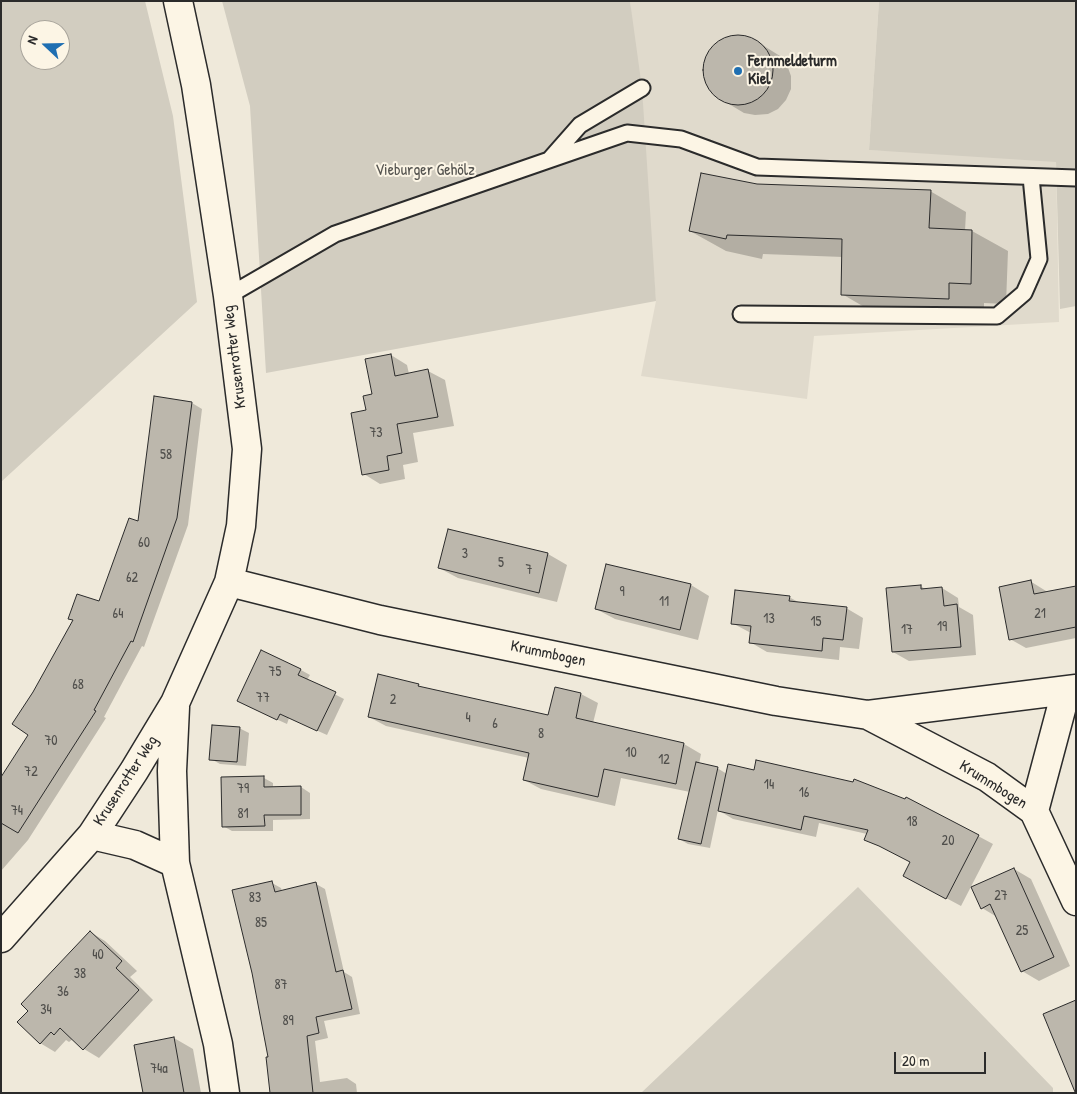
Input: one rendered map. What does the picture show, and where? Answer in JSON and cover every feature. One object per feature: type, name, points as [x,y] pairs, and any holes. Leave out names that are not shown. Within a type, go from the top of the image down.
[{"type":"street","name":"Krusenrotter Weg","points":[[175,863],[135,846],[92,835],[175,703],[229,582],[241,526],[246,449],[227,290],[196,85],[178,1]]},
{"type":"street","name":"Krummbogen","points":[[229,582],[375,619],[776,701],[868,715],[1071,689],[1034,811],[987,777],[868,715]]},
{"type":"street","name":"Krusenrotter Weg","points":[[175,703],[172,771],[175,863],[218,1044],[225,1093]]},
{"type":"street","points":[[1034,811],[1076,901]]},
{"type":"street","points":[[1,938],[92,835]]},
{"type":"lane","points":[[549,160],[580,125],[642,88]]},
{"type":"lane","points":[[227,290],[335,234],[627,133],[681,139],[756,167],[1076,178]]},
{"type":"lane","points":[[741,314],[997,316],[1024,293],[1039,259],[1031,176]]},
{"type":"shaded area","points":[[630,1],[879,1],[869,150],[1056,157],[1059,322],[814,336],[807,399],[641,376],[656,301]]},
{"type":"green space","points":[[1,1],[145,1],[173,116],[197,302],[1,482]]},
{"type":"green space","name":"Vieburger Gehölz","points":[[222,1],[630,1],[642,88],[656,301],[266,373],[250,106]]},
{"type":"green space","points":[[879,1],[1076,1],[1076,306],[1060,309],[1056,162],[869,150]]},
{"type":"green space","points":[[858,887],[1053,1088],[1053,1093],[641,1093]]},
{"type":"building","name":"Fernmeldeturm Kiel","points":[[738,35],[751,38],[763,45],[770,57],[773,70],[770,83],[763,95],[751,102],[738,105],[725,102],[713,95],[706,83],[703,70],[706,57],[713,45],[725,38]]},
{"type":"building","points":[[701,173],[757,184],[931,190],[929,228],[972,230],[971,284],[949,283],[949,299],[841,295],[842,239],[727,235],[726,239],[689,231]]},
{"type":"building","points":[[391,354],[395,376],[428,369],[438,417],[397,424],[402,453],[387,456],[389,470],[362,475],[351,413],[366,410],[363,396],[372,394],[365,359]]},
{"type":"building","points":[[154,396],[192,402],[177,518],[133,642],[131,641],[94,710],[96,711],[18,833],[1,823],[1,777],[28,735],[12,724],[33,692],[73,620],[68,619],[77,594],[99,601],[129,518],[138,521]]},
{"type":"building","points":[[448,529],[548,553],[539,593],[438,568]]},
{"type":"building","points":[[606,564],[691,584],[680,630],[595,609]]},
{"type":"building","points":[[1031,580],[1034,594],[1076,586],[1076,627],[1009,640],[999,587]]},
{"type":"building","points":[[921,585],[921,589],[942,587],[944,606],[957,604],[961,647],[892,652],[886,588]]},
{"type":"building","points":[[735,590],[790,596],[789,601],[847,607],[843,640],[823,638],[822,651],[749,643],[751,626],[731,624]]},
{"type":"building","points":[[261,650],[301,669],[298,675],[336,692],[317,731],[280,714],[277,720],[237,701]]},
{"type":"building","points":[[378,674],[419,684],[418,686],[548,715],[555,687],[581,693],[576,718],[684,743],[676,784],[604,769],[598,797],[523,780],[529,753],[368,717]]},
{"type":"building","points":[[212,725],[240,727],[237,762],[209,760]]},
{"type":"building","points":[[756,760],[853,782],[854,779],[905,799],[906,797],[979,835],[946,899],[903,876],[910,862],[864,840],[868,830],[804,816],[801,830],[718,811],[728,764],[754,770]]},
{"type":"building","points":[[696,762],[718,767],[701,844],[678,839]]},
{"type":"building","points":[[264,776],[264,787],[301,786],[301,815],[264,815],[265,826],[222,827],[221,777]]},
{"type":"building","points":[[1014,868],[1054,957],[1021,972],[990,904],[981,909],[971,887]]},
{"type":"building","points":[[272,881],[275,892],[316,882],[336,972],[343,970],[352,1009],[316,1017],[319,1033],[307,1036],[313,1093],[270,1093],[266,1057],[268,1057],[252,973],[232,890]]},
{"type":"building","points":[[90,931],[122,961],[116,968],[139,990],[83,1050],[60,1028],[54,1035],[51,1032],[40,1044],[17,1022],[28,1011],[21,1004]]},
{"type":"building","points":[[1076,1000],[1076,1092],[1075,1092],[1043,1014]]},
{"type":"building","points":[[174,1037],[184,1093],[143,1093],[134,1045]]},
{"type":"place","name":"Fernmeldeturm Kiel","points":[[738,71]]}]
